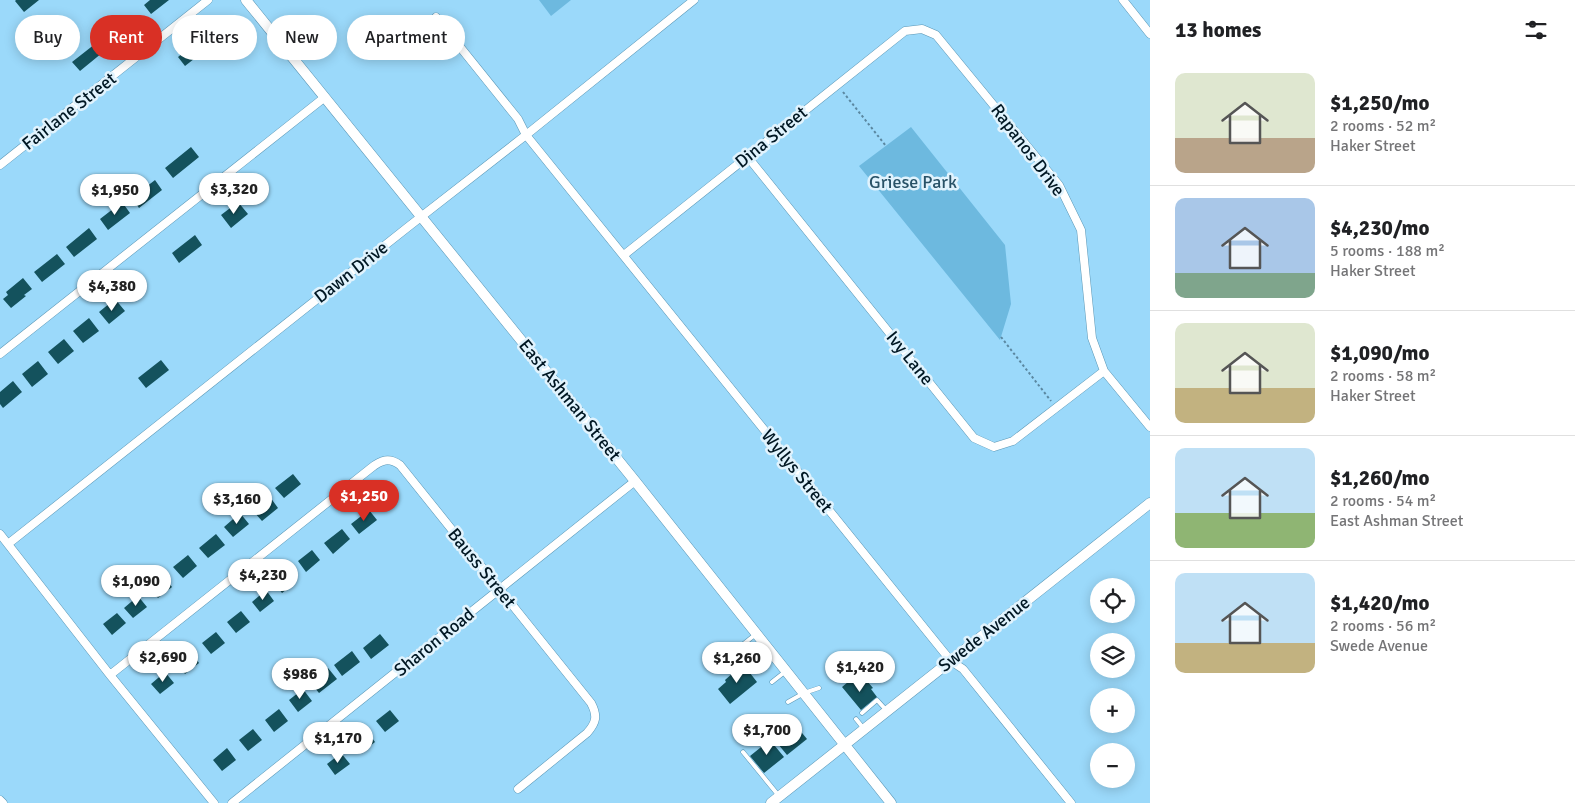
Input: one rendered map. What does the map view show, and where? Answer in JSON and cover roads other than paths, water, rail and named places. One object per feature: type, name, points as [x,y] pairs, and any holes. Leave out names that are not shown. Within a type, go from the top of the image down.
[{"type":"street","name":"Fairlane Street","points":[[0,165],[208,0]]},
{"type":"street","name":"East Ashman Street","points":[[246,0],[422,216],[891,803]]},
{"type":"street","name":"Dawn Drive","points":[[8,544],[694,0]]},
{"type":"street","points":[[1123,0],[1150,34]]},
{"type":"street","name":"Dina Street","points":[[624,255],[905,31],[922,29]]},
{"type":"street","name":"Rapanos Drive","points":[[922,29],[936,35],[1059,185],[1081,230],[1092,338],[1104,370],[1150,428]]},
{"type":"street","name":"Wyllys Street","points":[[465,53],[518,118],[526,135],[951,661],[963,668],[1071,803]]},
{"type":"street","points":[[0,354],[325,97]]},
{"type":"street","name":"Ivy Lane","points":[[747,156],[974,438],[994,447],[1013,441],[1104,370]]},
{"type":"street","name":"Bauss Street","points":[[110,675],[371,468],[383,460],[390,460],[400,465],[594,710],[596,717],[593,726],[587,734],[518,789]]},
{"type":"street","name":"Sharon Road","points":[[232,803],[635,482]]},
{"type":"street","name":"Swede Avenue","points":[[775,800],[1150,503]]},
{"type":"street","points":[[0,534],[110,675],[214,803]]},
{"type":"street","points":[[0,800],[3,803]]},
{"type":"lane","points":[[741,646],[756,634]]},
{"type":"lane","points":[[772,682],[786,671]]},
{"type":"lane","points":[[788,702],[804,693],[819,688]]},
{"type":"lane","points":[[862,712],[878,700],[887,711]]},
{"type":"lane","points":[[856,720],[864,729]]},
{"type":"lane","points":[[743,752],[775,800]]},
{"type":"park label","name":"Griese Park","points":[[913,182]]}]
